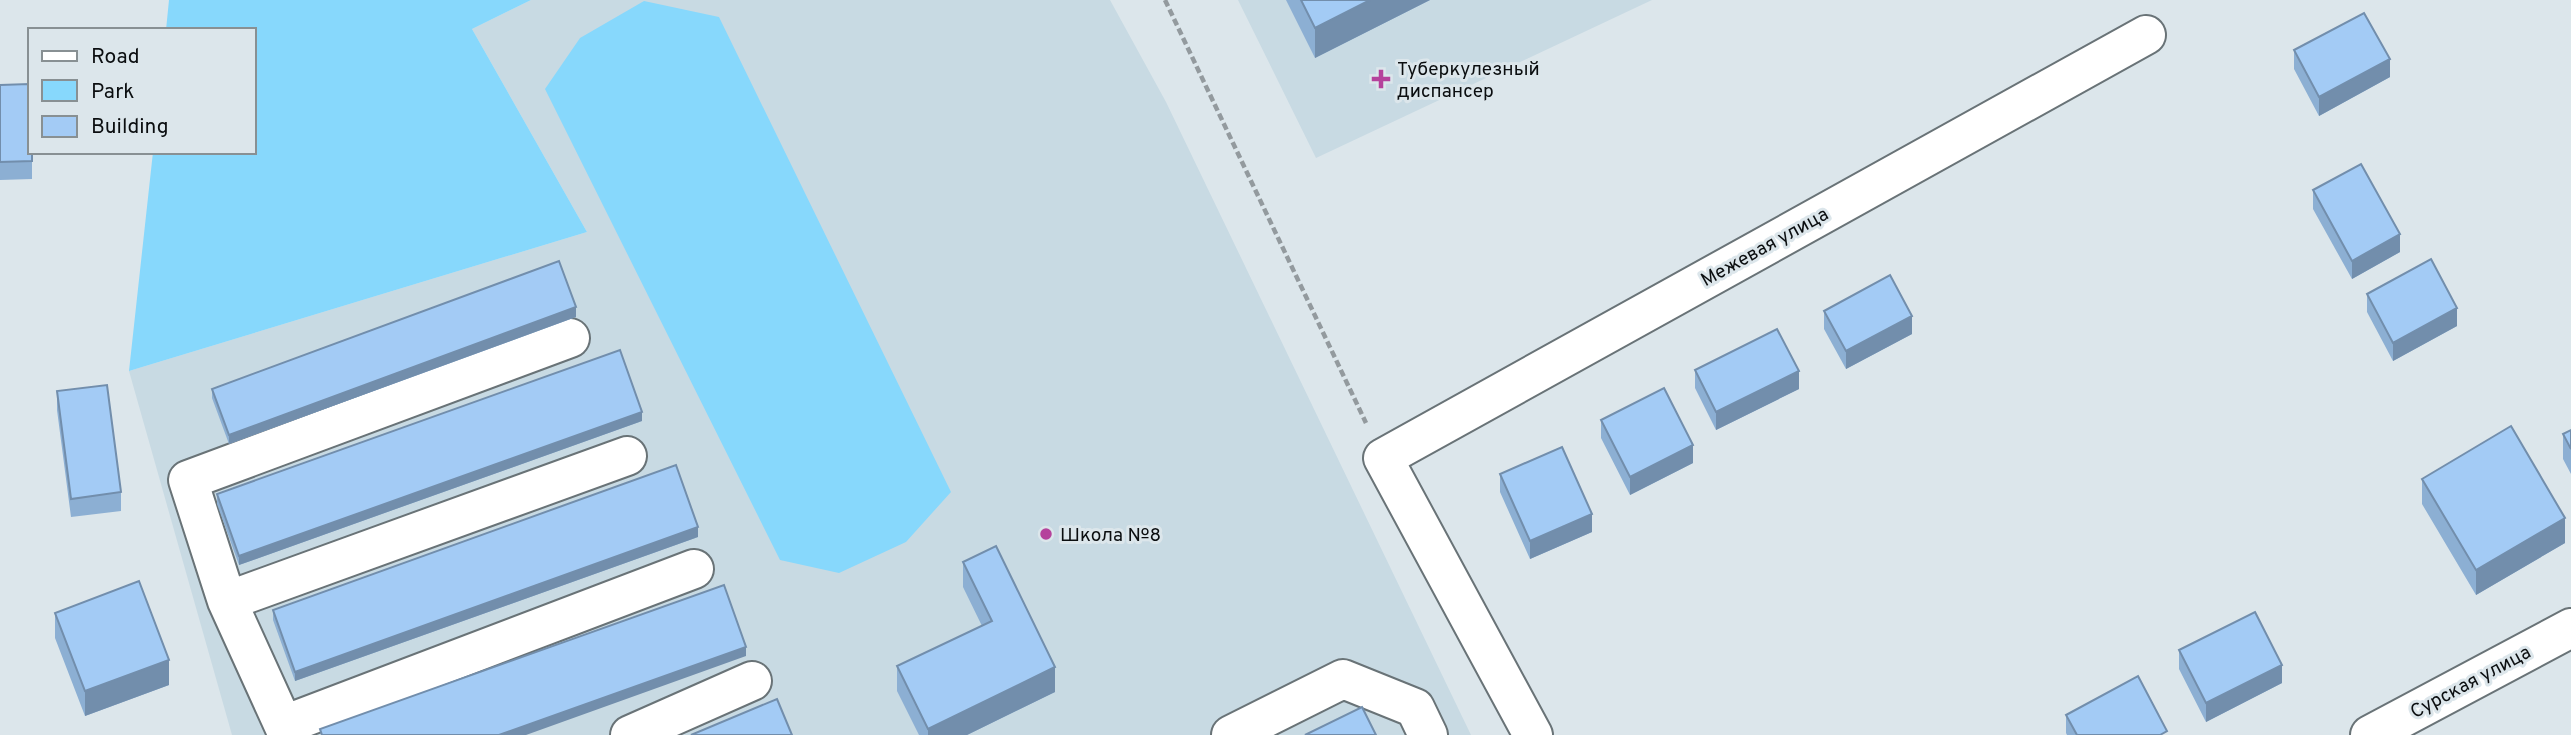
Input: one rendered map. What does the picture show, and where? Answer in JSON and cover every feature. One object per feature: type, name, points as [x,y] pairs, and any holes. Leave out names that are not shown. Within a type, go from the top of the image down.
[{"type":"street","name":"Межевая улица","points":[[1383,458],[2146,35]]},
{"type":"street","points":[[570,338],[188,480],[228,601],[286,730],[694,569]]},
{"type":"street","points":[[228,601],[627,456]]},
{"type":"street","points":[[1383,458],[1533,735]]},
{"type":"street","name":"Сурская улица","points":[[2370,735],[2571,628]]},
{"type":"street","points":[[1231,735],[1343,679],[1415,708],[1427,735]]},
{"type":"street","points":[[630,735],[752,681]]},
{"type":"path","points":[[1165,0],[1383,458]]},
{"type":"shaded area","name":"Школа №8","points":[[531,0],[1110,0],[1166,102],[1471,735],[232,735],[129,371],[587,232],[472,29]]},
{"type":"shaded area","name":"Туберкулезный диспансер","points":[[1238,0],[1652,0],[1316,158]]},
{"type":"green space","points":[[169,0],[531,0],[472,29],[587,232],[129,371],[153,154],[256,154],[256,28],[166,28]]},
{"type":"green space","points":[[644,1],[719,17],[951,492],[906,542],[839,573],[780,560],[545,89],[580,38]]},
{"type":"building","points":[[1301,0],[1370,0],[1315,28]]},
{"type":"building","points":[[2364,13],[2390,59],[2319,97],[2294,50]]},
{"type":"building","points":[[28,84],[28,154],[32,154],[32,161],[0,162],[0,85]]},
{"type":"building","points":[[2361,164],[2400,234],[2352,261],[2313,190]]},
{"type":"building","points":[[2431,259],[2457,308],[2393,343],[2367,294]]},
{"type":"building","points":[[559,261],[576,307],[229,435],[212,389]]},
{"type":"building","points":[[1890,275],[1912,316],[1846,351],[1824,311]]},
{"type":"building","points":[[1777,329],[1799,371],[1716,412],[1695,370]]},
{"type":"building","points":[[620,350],[642,412],[239,556],[217,494]]},
{"type":"building","points":[[107,385],[121,492],[71,499],[57,391]]},
{"type":"building","points":[[1664,388],[1693,445],[1630,477],[1601,420]]},
{"type":"building","points":[[2511,426],[2565,518],[2476,570],[2422,479]]},
{"type":"building","points":[[2571,430],[2571,449],[2563,434]]},
{"type":"building","points":[[1562,447],[1592,514],[1530,541],[1500,474]]},
{"type":"building","points":[[676,465],[698,527],[295,672],[273,610]]},
{"type":"building","points":[[996,546],[1055,667],[928,729],[897,666],[992,621],[963,562]]},
{"type":"building","points":[[139,581],[169,660],[85,691],[55,613]]},
{"type":"building","points":[[724,585],[746,647],[499,735],[322,735],[320,729]]},
{"type":"building","points":[[2255,612],[2282,665],[2206,703],[2179,650]]},
{"type":"building","points":[[2138,676],[2167,731],[2160,735],[2077,735],[2066,715]]},
{"type":"building","points":[[777,699],[792,735],[691,735]]},
{"type":"building","points":[[1362,707],[1376,735],[1305,735]]},
{"type":"place","name":"Туберкулезный диспансер","points":[[1381,79]]},
{"type":"place","name":"Школа №8","points":[[1046,534]]}]
